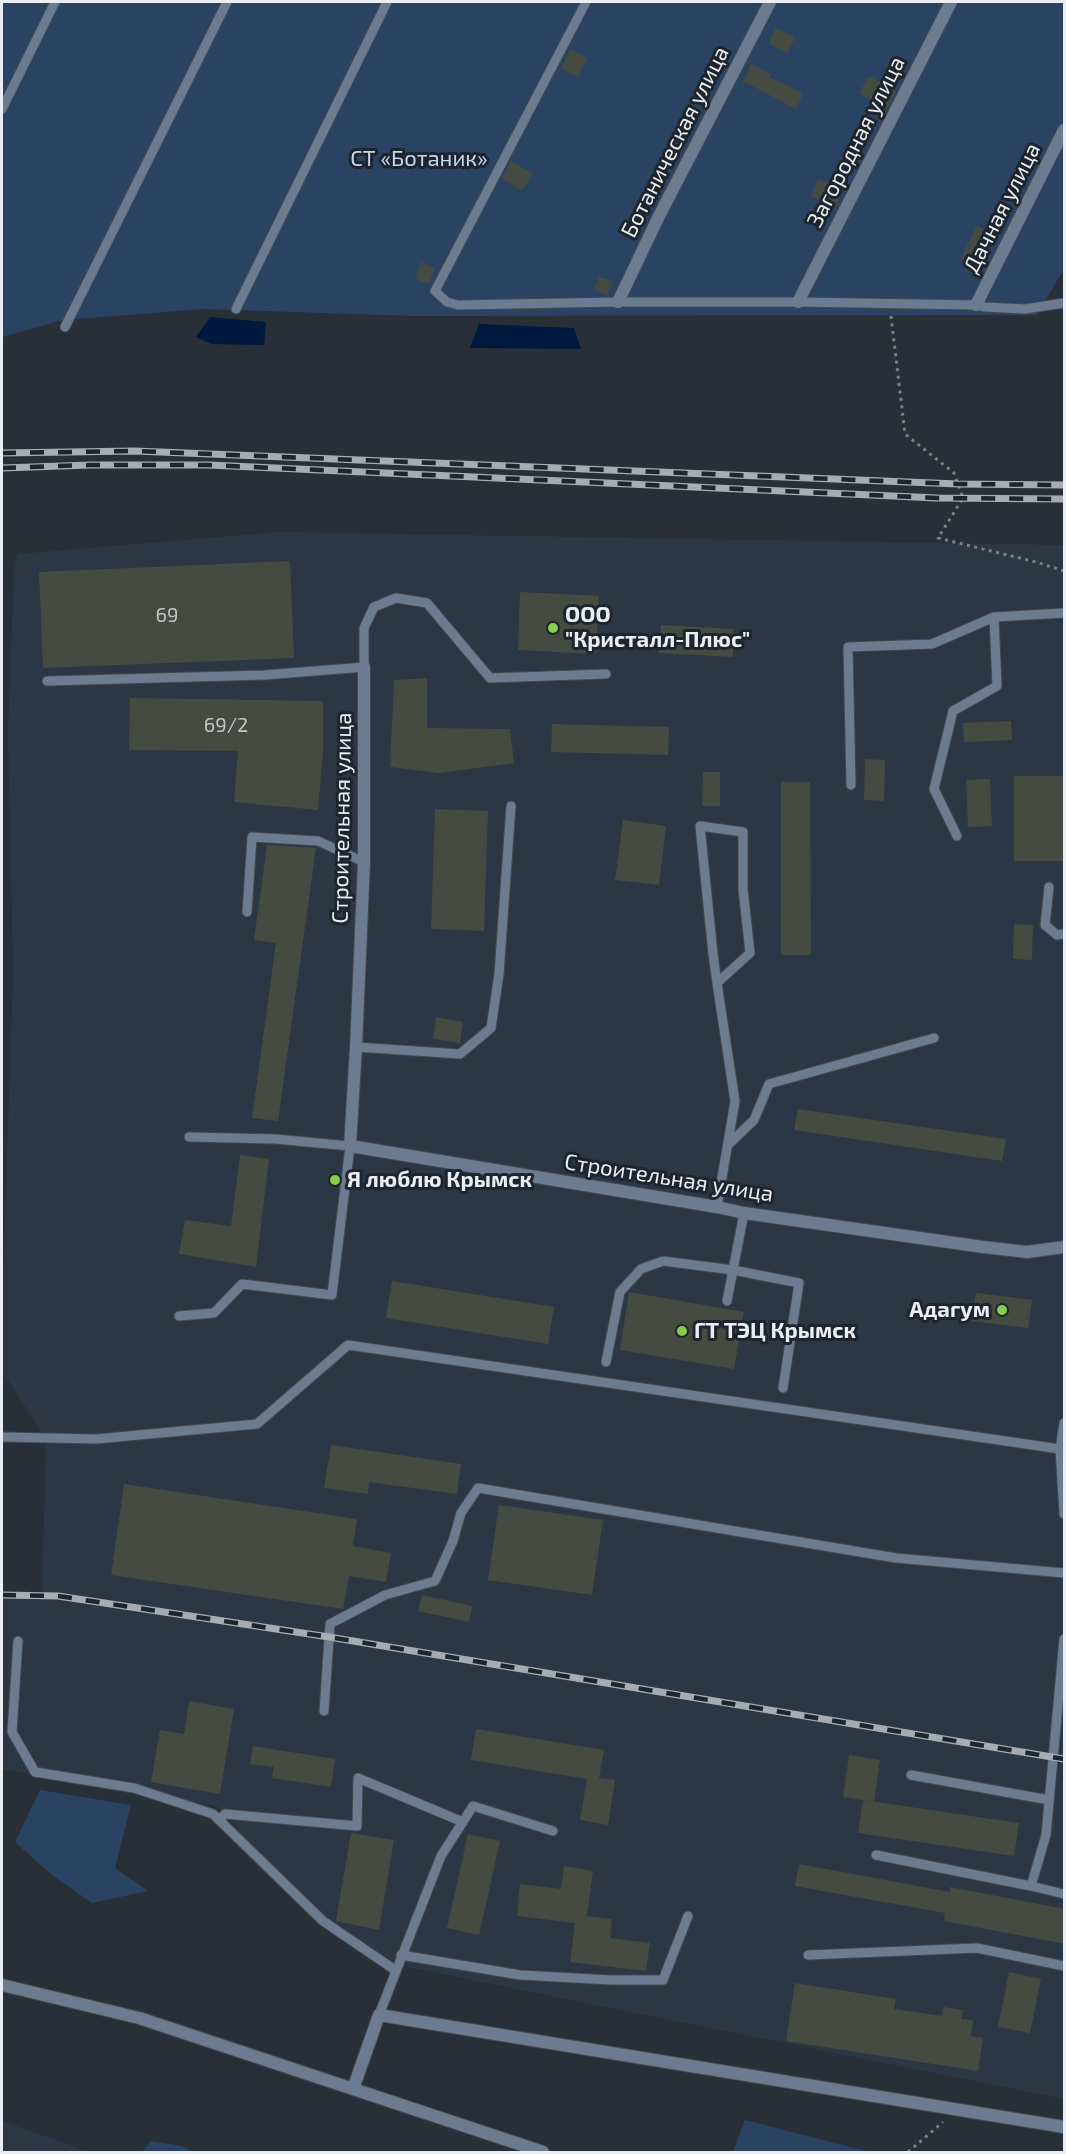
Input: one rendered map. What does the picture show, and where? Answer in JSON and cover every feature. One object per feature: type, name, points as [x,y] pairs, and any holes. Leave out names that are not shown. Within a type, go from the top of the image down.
[{"type":"street","name":"Ботаническая улица","points":[[618,302],[658,218],[770,2]]},
{"type":"street","name":"Загородная улица","points":[[798,302],[951,2]]},
{"type":"street","name":"Дачная улица","points":[[976,305],[1065,130]]},
{"type":"street","name":"Строительная улица","points":[[364,667],[364,862],[350,1146],[744,1213],[983,1247],[1027,1252],[1065,1246]]},
{"type":"street","points":[[2,1985],[139,2018],[543,2152]]},
{"type":"street","points":[[353,2089],[379,2015],[1065,2127]]},
{"type":"lane","points":[[2,109],[55,2]]},
{"type":"lane","points":[[65,327],[227,2]]},
{"type":"lane","points":[[236,309],[387,2]]},
{"type":"lane","points":[[585,2],[435,291],[447,302],[458,305],[798,302],[976,305],[1025,309],[1065,303]]},
{"type":"lane","points":[[47,681],[265,675],[364,667],[364,628],[374,607],[396,598],[427,603],[490,678],[606,674]]},
{"type":"lane","points":[[851,785],[848,647],[932,644],[994,617],[1065,613]]},
{"type":"lane","points":[[957,836],[934,789],[953,711],[997,686],[994,617]]},
{"type":"lane","points":[[356,1047],[460,1054],[491,1028],[499,974],[511,806]]},
{"type":"lane","points":[[717,983],[750,953],[743,890],[743,832],[700,826],[713,954],[717,983],[735,1101],[717,1207]]},
{"type":"lane","points":[[247,912],[252,837],[318,841],[364,862]]},
{"type":"lane","points":[[1049,887],[1045,925],[1057,934],[1065,934]]},
{"type":"lane","points":[[729,1144],[754,1120],[769,1084],[934,1038]]},
{"type":"lane","points":[[179,1317],[214,1313],[242,1284],[332,1295],[350,1146],[279,1139],[189,1137]]},
{"type":"lane","points":[[727,1301],[744,1213]]},
{"type":"lane","points":[[606,1362],[620,1292],[641,1269],[663,1261],[733,1270],[799,1283],[783,1388]]},
{"type":"lane","points":[[2,1437],[96,1439],[257,1424],[348,1345],[1060,1449]]},
{"type":"lane","points":[[1065,1423],[1060,1449],[1065,1514]]},
{"type":"lane","points":[[324,1711],[330,1624],[385,1594],[435,1581],[453,1541],[461,1513],[478,1488],[896,1558],[1065,1573]]},
{"type":"lane","points":[[1031,1886],[1046,1835],[1065,1639]]},
{"type":"lane","points":[[18,1641],[12,1732],[35,1772],[134,1788],[213,1814],[323,1921],[395,1970]]},
{"type":"lane","points":[[911,1775],[1049,1800]]},
{"type":"lane","points":[[219,1820],[225,1814],[357,1826],[358,1778],[463,1822]]},
{"type":"lane","points":[[379,2015],[441,1856],[473,1806],[554,1831]]},
{"type":"lane","points":[[876,1855],[1065,1894]]},
{"type":"lane","points":[[401,1955],[520,1975],[663,1980],[688,1916]]},
{"type":"lane","points":[[808,1955],[977,1948],[1065,1966]]},
{"type":"path","points":[[890,305],[905,434],[954,474],[963,498],[938,538],[1065,571]]},
{"type":"path","points":[[908,2152],[958,2108]]},
{"type":"shaded area","points":[[210,317],[266,322],[264,345],[211,344],[196,337]]},
{"type":"shaded area","points":[[479,324],[574,328],[581,349],[470,348]]},
{"type":"shaded area","points":[[280,532],[1064,545],[1064,2099],[397,1965],[346,1942],[323,1921],[217,1806],[2,1769],[2,1591],[42,1594],[46,1438],[2,1371],[13,974],[8,731],[14,569],[18,554]]},
{"type":"shaded area","points":[[2,2121],[86,2151],[91,2152],[2,2152]]},
{"type":"green space","name":"СТ «Ботаник»","points":[[2,2],[1064,2],[1064,269],[1037,315],[413,316],[203,309],[63,320],[2,337]]},
{"type":"green space","points":[[40,1790],[131,1805],[115,1868],[148,1891],[92,1903],[52,1875],[15,1842]]},
{"type":"green space","points":[[745,2120],[870,2152],[733,2152]]},
{"type":"green space","points":[[151,2141],[181,2146],[194,2152],[142,2152]]},
{"type":"building","points":[[776,28],[795,38],[787,53],[769,43]]},
{"type":"building","points":[[570,49],[587,58],[578,77],[561,69]]},
{"type":"building","points":[[751,64],[803,94],[796,109],[743,81]]},
{"type":"building","points":[[869,76],[896,91],[887,109],[859,93]]},
{"type":"building","points":[[511,161],[533,174],[522,191],[502,178]]},
{"type":"building","points":[[818,179],[843,189],[836,207],[811,197]]},
{"type":"building","points":[[977,226],[996,235],[978,269],[960,260]]},
{"type":"building","points":[[421,262],[435,268],[429,284],[415,279]]},
{"type":"building","points":[[599,277],[613,281],[608,295],[594,290]]},
{"type":"building","points":[[290,561],[294,658],[43,668],[39,572]]},
{"type":"building","points":[[520,592],[599,596],[596,654],[518,650]]},
{"type":"building","points":[[661,625],[734,629],[733,657],[659,653]]},
{"type":"building","points":[[427,678],[427,728],[510,729],[514,763],[439,773],[390,767],[394,680]]},
{"type":"building","points":[[130,698],[323,701],[323,752],[318,810],[234,802],[238,751],[129,750]]},
{"type":"building","points":[[1011,721],[1012,740],[964,742],[963,723]]},
{"type":"building","points":[[552,724],[669,727],[668,755],[551,752]]},
{"type":"building","points":[[865,759],[885,760],[884,801],[864,800]]},
{"type":"building","points":[[703,772],[720,772],[720,806],[702,806]]},
{"type":"building","points":[[1014,776],[1065,776],[1065,861],[1014,861]]},
{"type":"building","points":[[990,779],[992,826],[968,827],[966,780]]},
{"type":"building","points":[[781,782],[810,782],[811,955],[781,955]]},
{"type":"building","points":[[435,809],[488,811],[484,931],[431,929]]},
{"type":"building","points":[[623,820],[666,826],[659,885],[615,880]]},
{"type":"building","points":[[267,845],[316,848],[278,1121],[252,1118],[276,943],[254,940]]},
{"type":"building","points":[[1014,924],[1033,925],[1032,960],[1013,959]]},
{"type":"building","points":[[436,1017],[463,1022],[460,1043],[433,1039]]},
{"type":"building","points":[[798,1109],[1006,1139],[1002,1161],[794,1130]]},
{"type":"building","points":[[240,1155],[269,1159],[256,1267],[179,1254],[185,1220],[231,1226]]},
{"type":"building","points":[[392,1281],[554,1307],[548,1344],[386,1318]]},
{"type":"building","name":"ГТ ТЭЦ Крымск","points":[[629,1292],[744,1312],[734,1369],[620,1350]]},
{"type":"building","name":"Адагум","points":[[976,1293],[1032,1300],[1028,1328],[972,1321]]},
{"type":"building","points":[[331,1445],[461,1464],[457,1494],[369,1482],[368,1494],[324,1488]]},
{"type":"building","points":[[124,1484],[357,1519],[353,1546],[391,1553],[386,1582],[349,1576],[343,1609],[111,1575]]},
{"type":"building","points":[[499,1505],[603,1520],[592,1595],[488,1580]]},
{"type":"building","points":[[422,1595],[472,1606],[469,1622],[418,1611]]},
{"type":"building","points":[[189,1701],[234,1709],[220,1794],[151,1782],[160,1730],[184,1734]]},
{"type":"building","points":[[476,1729],[604,1750],[599,1778],[615,1780],[608,1825],[580,1820],[587,1779],[471,1760]]},
{"type":"building","points":[[253,1746],[335,1759],[331,1787],[272,1778],[274,1767],[250,1764]]},
{"type":"building","points":[[849,1755],[880,1760],[874,1802],[843,1797]]},
{"type":"building","points":[[863,1800],[1019,1823],[1014,1856],[858,1833]]},
{"type":"building","points":[[351,1833],[394,1840],[379,1930],[336,1921]]},
{"type":"building","points":[[468,1834],[500,1841],[479,1935],[447,1928]]},
{"type":"building","points":[[799,1864],[950,1892],[950,1887],[1065,1909],[1065,1944],[944,1921],[945,1913],[795,1886]]},
{"type":"building","points":[[564,1866],[593,1871],[587,1916],[612,1919],[610,1938],[650,1943],[646,1971],[570,1962],[575,1923],[517,1916],[520,1884],[561,1889]]},
{"type":"building","points":[[1009,1972],[1041,1979],[1030,2033],[998,2027]]},
{"type":"building","points":[[795,1983],[896,1999],[894,2009],[942,2016],[943,2007],[963,2010],[961,2019],[973,2020],[971,2036],[983,2038],[978,2071],[786,2041]]},
{"type":"railway","points":[[2,453],[135,451],[958,484],[1064,485]]},
{"type":"railway","points":[[2,468],[209,465],[937,498],[1064,499]]},
{"type":"railway","points":[[2,1595],[58,1596],[329,1637],[1064,1759]]},
{"type":"place","name":"ООО \"Кристалл-Плюс\"","points":[[553,628]]},
{"type":"place","name":"Я люблю Крымск","points":[[335,1180]]},
{"type":"place","name":"Адагум","points":[[1002,1310]]},
{"type":"place","name":"ГТ ТЭЦ Крымск","points":[[682,1331]]}]
